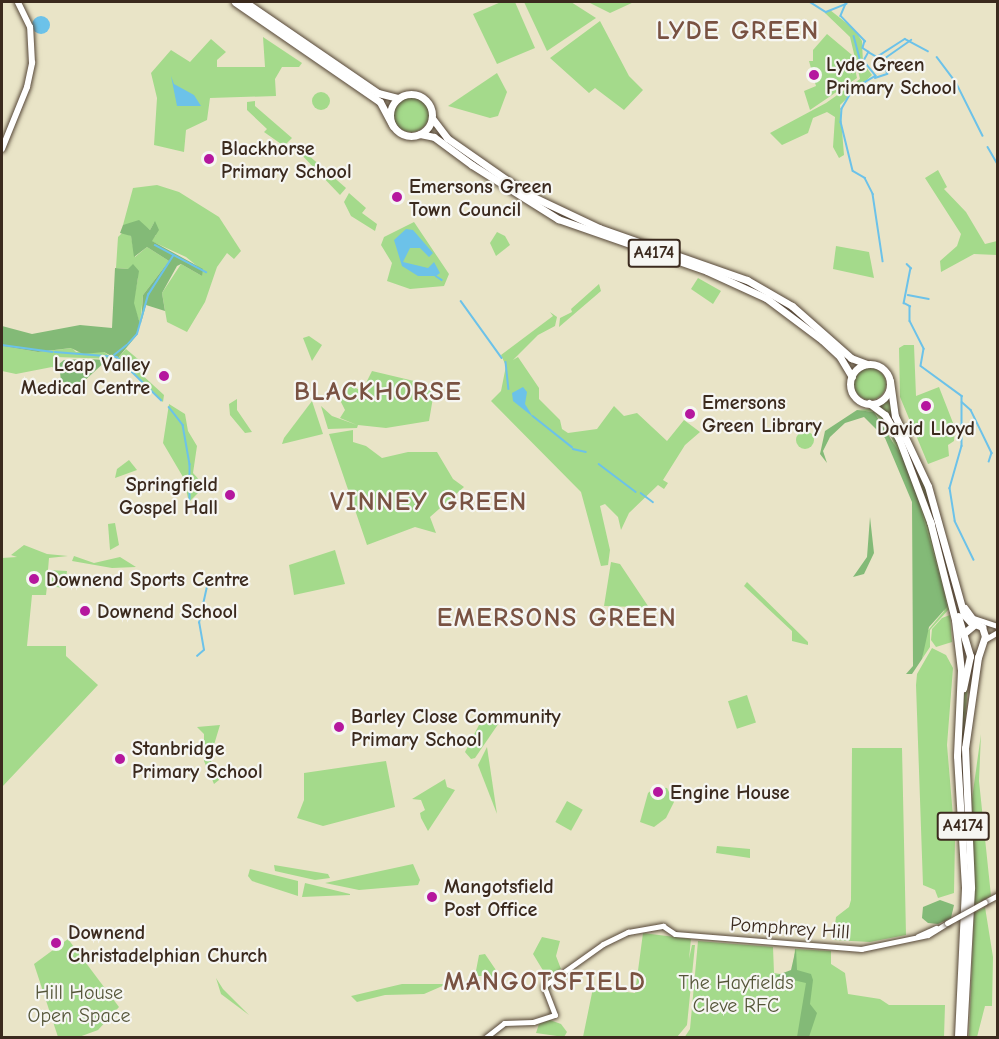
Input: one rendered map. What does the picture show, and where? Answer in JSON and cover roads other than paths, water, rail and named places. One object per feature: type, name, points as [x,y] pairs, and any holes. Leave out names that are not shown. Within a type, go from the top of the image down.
[{"type":"highway","points":[[235,2],[380,102],[393,126]]},
{"type":"highway","name":"A4174","points":[[245,2],[378,93],[398,98],[420,96],[429,104],[432,118],[447,138],[527,194],[599,228],[747,280],[821,328],[851,358],[882,368],[890,381]]},
{"type":"highway","points":[[393,126],[392,109],[398,98]]},
{"type":"highway","points":[[420,134],[432,118]]},
{"type":"highway","name":"A4174","points":[[393,126],[404,135],[420,134],[434,137],[516,194],[558,219],[707,271],[766,298],[822,340],[840,357],[852,376],[853,393],[885,415],[899,439],[930,521],[963,634]]},
{"type":"highway","points":[[852,376],[866,361]]},
{"type":"highway","points":[[869,403],[886,395],[890,381]]},
{"type":"highway","points":[[890,381],[896,416],[928,486],[964,615],[972,624],[982,627],[984,641],[976,646],[966,644],[963,634],[972,624]]},
{"type":"highway","points":[[930,521],[957,634],[958,705]]},
{"type":"highway","name":"A4174","points":[[963,1038],[971,888],[965,748],[984,641]]},
{"type":"highway","name":"A4174","points":[[958,1038],[965,888],[958,705],[970,660],[966,644]]},
{"type":"main road","points":[[2,149],[27,87],[32,63],[30,27],[18,2]]},
{"type":"main road","points":[[945,548],[966,611],[983,623],[998,628]]},
{"type":"main road","points":[[982,627],[998,628]]},
{"type":"main road","points":[[984,641],[998,628]]},
{"type":"main road","name":"Pomphrey Hill","points":[[485,1038],[504,1023],[533,1022],[555,1015],[544,986],[611,939],[663,926],[679,934],[849,948],[876,947],[917,937],[998,896]]},
{"type":"water","points":[[41,16],[47,19],[50,25],[47,31],[41,34],[35,31],[32,25],[35,19]]},
{"type":"water","points":[[171,76],[174,84],[194,95],[201,106],[177,106]]},
{"type":"water","points":[[406,229],[413,230],[433,253],[429,257],[420,248],[410,248],[403,262],[428,268],[434,262],[440,273],[436,276],[418,276],[402,266],[394,240]]},
{"type":"water","points":[[523,387],[527,392],[525,404],[533,417],[513,401],[512,393]]},
{"type":"waterway","points":[[810,2],[826,12],[846,4],[841,16],[865,41],[863,48],[869,52],[864,61],[876,76],[853,90],[842,109],[841,122],[853,171],[865,178],[873,194],[883,261]]},
{"type":"waterway","points":[[854,36],[863,69]]},
{"type":"waterway","points":[[870,53],[877,57],[905,39],[928,51]]},
{"type":"waterway","points":[[875,78],[887,74],[884,59],[911,40]]},
{"type":"waterway","points":[[937,57],[956,82],[983,136]]},
{"type":"waterway","points":[[988,147],[998,164]]},
{"type":"waterway","points":[[155,245],[206,272]]},
{"type":"waterway","points":[[128,344],[137,334],[148,295],[173,256]]},
{"type":"waterway","points":[[907,264],[911,268],[904,303],[910,306],[910,321],[924,349],[921,366],[962,396],[962,446],[950,488],[955,521],[974,560]]},
{"type":"waterway","points":[[436,276],[442,280]]},
{"type":"waterway","points":[[908,295],[929,299]]},
{"type":"waterway","points":[[461,301],[502,358]]},
{"type":"waterway","points":[[2,345],[53,352]]},
{"type":"waterway","points":[[114,355],[127,345]]},
{"type":"waterway","points":[[55,352],[117,357],[161,400]]},
{"type":"waterway","points":[[506,362],[509,389]]},
{"type":"waterway","points":[[962,402],[971,410],[992,453],[989,462]]},
{"type":"waterway","points":[[169,407],[183,425],[190,464],[190,499]]},
{"type":"waterway","points":[[533,416],[572,447]]},
{"type":"waterway","points":[[573,449],[586,452]]},
{"type":"waterway","points":[[599,464],[636,492]]},
{"type":"waterway","points":[[641,493],[653,502]]},
{"type":"waterway","points":[[197,656],[204,650],[199,623],[208,582]]},
{"type":"place","name":"Lyde Green Primary School","points":[[814,75]]},
{"type":"place","name":"Blackhorse Primary School","points":[[209,159]]},
{"type":"place","name":"Emersons Green Town Council","points":[[397,197]]},
{"type":"place","name":"Leap Valley Medical Centre","points":[[164,376]]},
{"type":"place","name":"David Lloyd","points":[[926,406]]},
{"type":"place","name":"Emersons Green Library","points":[[690,414]]},
{"type":"place","name":"Springfield Gospel Hall","points":[[230,495]]},
{"type":"place","name":"Downend Sports Centre","points":[[34,579]]},
{"type":"place","name":"Downend School","points":[[85,611]]},
{"type":"place","name":"Barley Close Community Primary School","points":[[339,727]]},
{"type":"place","name":"Stanbridge Primary School","points":[[120,759]]},
{"type":"place","name":"Engine House","points":[[658,792]]},
{"type":"place","name":"Mangotsfield Post Office","points":[[432,897]]},
{"type":"place","name":"Downend Christadelphian Church","points":[[56,943]]},
{"type":"district","name":"LYDE GREEN","points":[[738,32]]},
{"type":"district","name":"BLACKHORSE","points":[[378,393]]},
{"type":"district","name":"VINNEY GREEN","points":[[429,503]]},
{"type":"district","name":"EMERSONS GREEN","points":[[557,619]]},
{"type":"district","name":"MANGOTSFIELD","points":[[545,983]]},
{"type":"park label","name":"The Hayfields Cleve RFC","points":[[736,994]]},
{"type":"park label","name":"Hill House Open Space","points":[[79,1004]]}]
